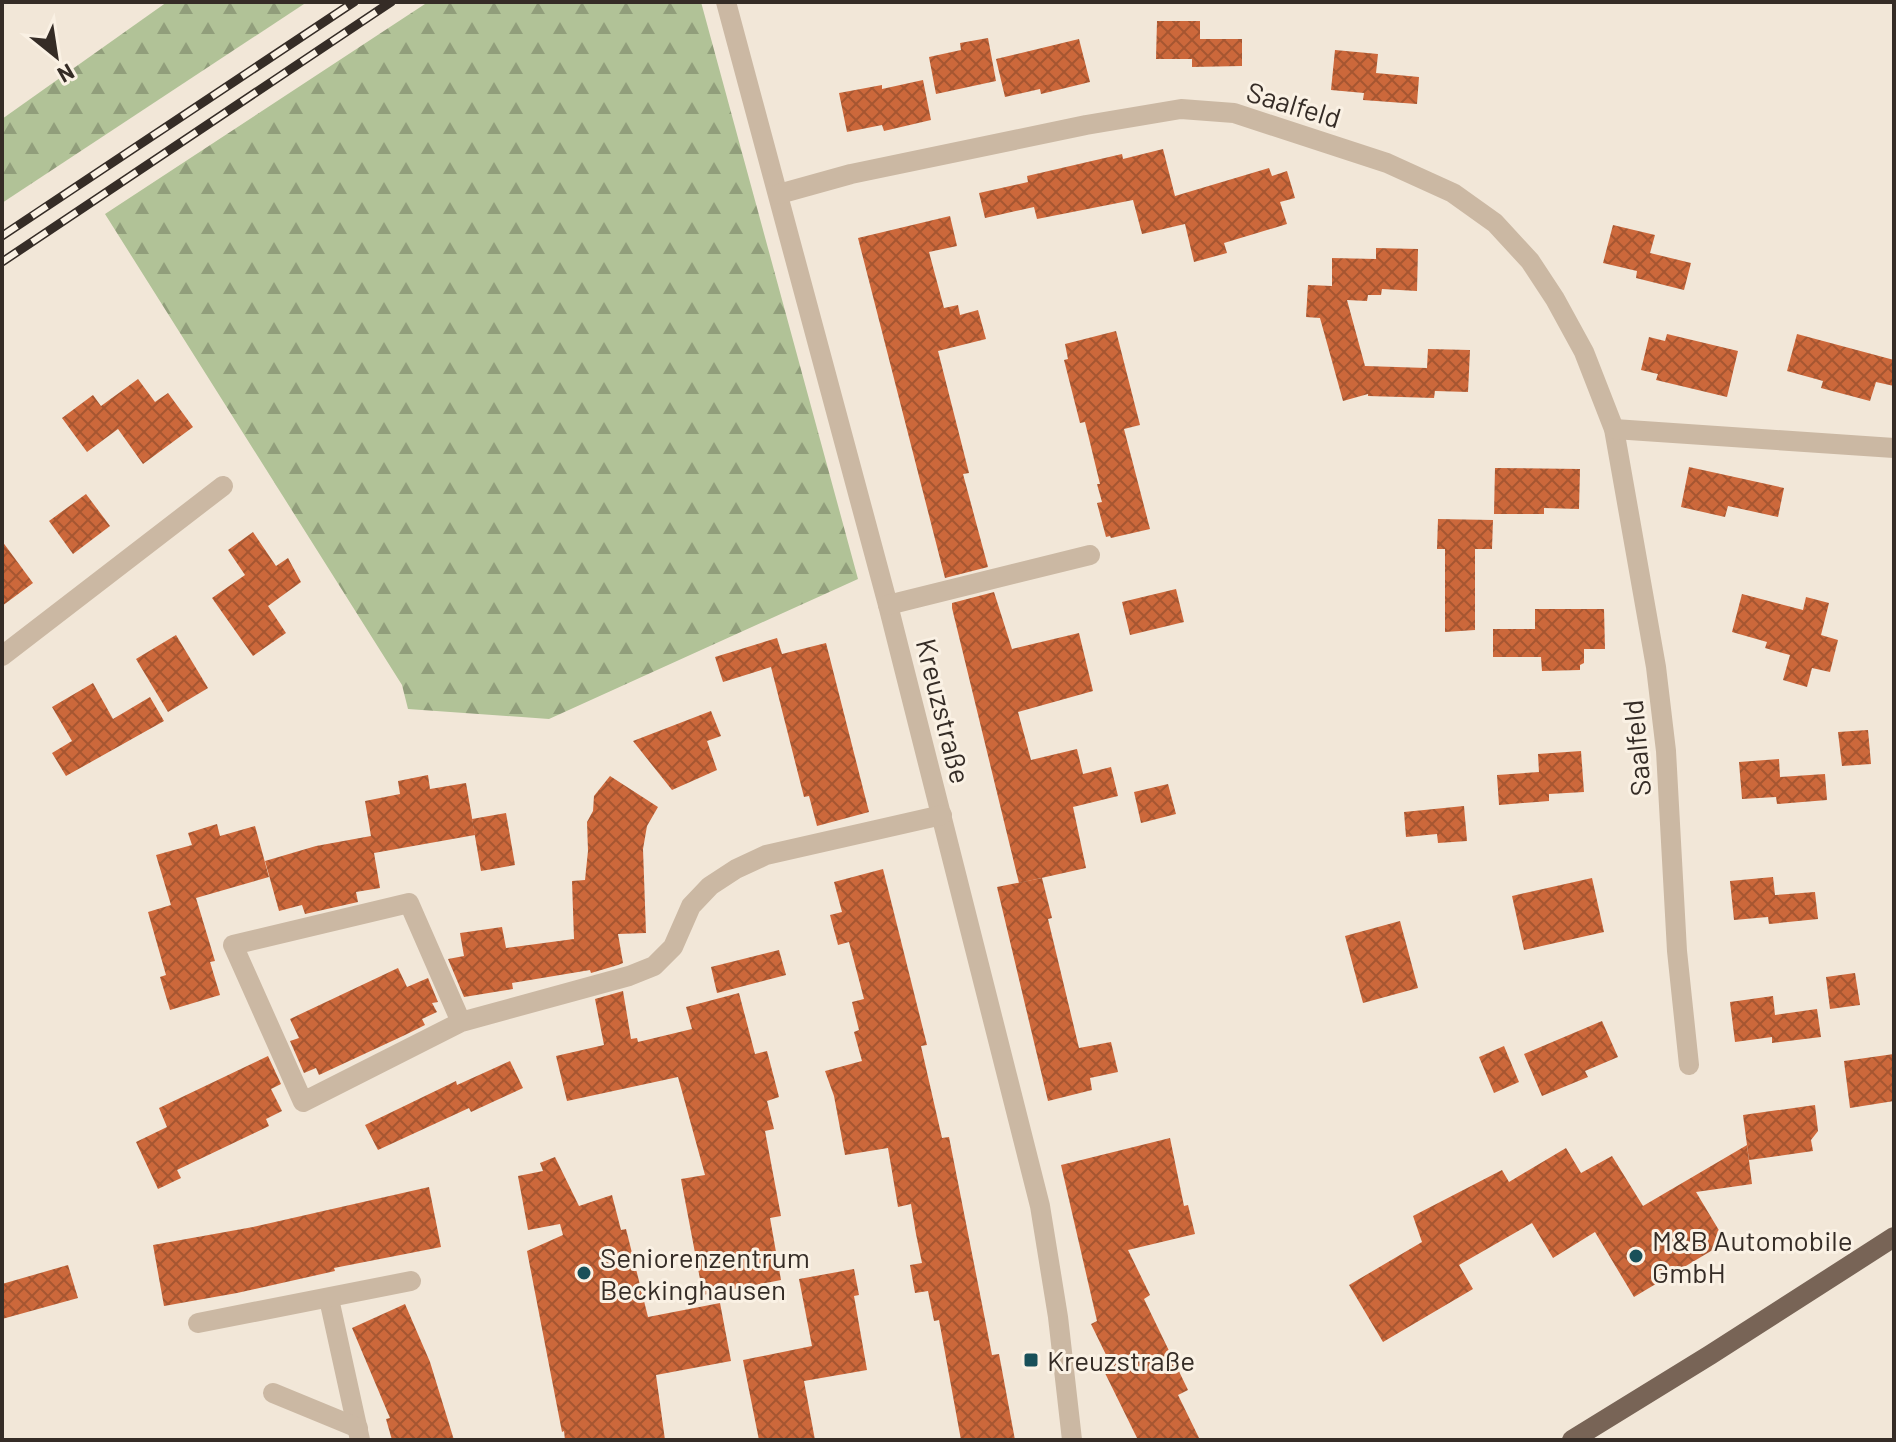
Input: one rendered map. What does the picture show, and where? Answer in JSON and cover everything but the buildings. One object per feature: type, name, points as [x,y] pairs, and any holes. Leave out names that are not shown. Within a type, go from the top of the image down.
[{"type":"main road","points":[[1572,1440],[1894,1237]]},
{"type":"street","name":"Kreuzstraße","points":[[726,2],[888,605],[1040,1206],[1058,1317],[1072,1440]]},
{"type":"street","name":"Saalfeld","points":[[779,194],[851,174],[1181,109],[1234,113],[1387,163],[1453,193],[1495,223],[1530,261],[1555,299],[1584,352],[1614,429],[1656,667],[1666,751],[1677,951],[1689,1065]]},
{"type":"street","points":[[1614,429],[1894,448]]},
{"type":"street","points":[[2,656],[223,486]]},
{"type":"street","name":"Kreuzstraße","points":[[888,605],[1090,555]]},
{"type":"street","points":[[461,1022],[409,903],[233,945],[303,1102],[461,1022],[629,976],[654,966],[673,947],[691,906],[710,886],[766,855],[942,815]]},
{"type":"street","points":[[198,1323],[411,1281]]},
{"type":"street","points":[[329,1299],[359,1434]]},
{"type":"street","points":[[273,1393],[359,1434]]},
{"type":"green space","points":[[167,2],[307,2],[2,203],[2,119]]},
{"type":"green space","points":[[428,2],[701,2],[858,579],[549,719],[408,709],[402,685],[105,214]]},
{"type":"railway","points":[[2,236],[354,2]]},
{"type":"railway","points":[[2,262],[391,2]]},
{"type":"place","name":"M&B Automobile GmbH","points":[[1636,1256]]},
{"type":"place","name":"Seniorenzentrum Beckinghausen","points":[[584,1273]]},
{"type":"place","name":"Kreuzstraße","points":[[1031,1360]]}]
